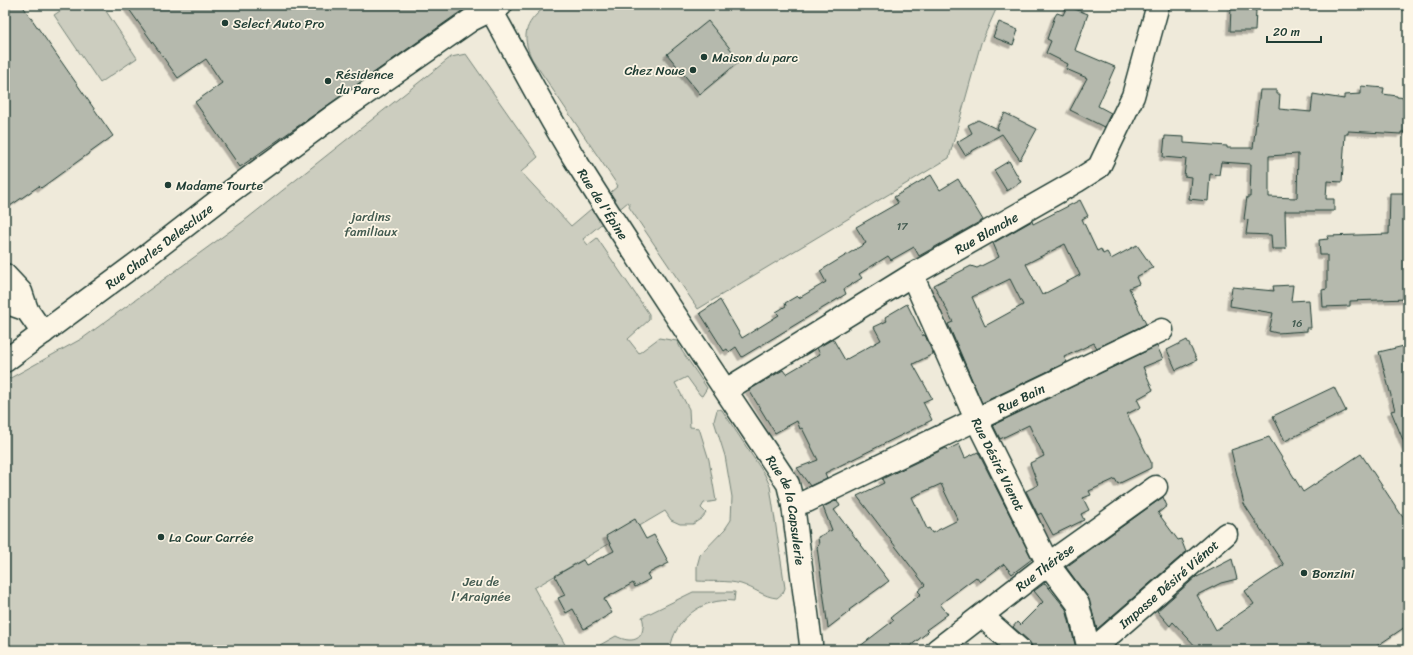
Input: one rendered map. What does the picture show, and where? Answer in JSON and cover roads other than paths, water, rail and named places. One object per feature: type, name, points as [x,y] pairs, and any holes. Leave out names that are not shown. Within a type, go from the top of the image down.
[{"type":"street","name":"Rue Blanche","points":[[726,390],[912,275],[1077,182],[1099,167],[1133,96],[1158,5]]},
{"type":"street","name":"Rue Charles Delescluze","points":[[5,361],[332,117],[471,20],[496,8]]},
{"type":"street","name":"Rue de l'Épine","points":[[496,8],[551,119],[578,165],[726,390]]},
{"type":"street","points":[[5,275],[21,292],[27,310],[43,333]]},
{"type":"street","name":"Rue Désiré Vienot","points":[[912,275],[976,420],[1048,564],[1078,604],[1088,650]]},
{"type":"street","points":[[5,299],[10,304],[27,310]]},
{"type":"street","name":"Rue Bain","points":[[793,505],[807,500],[976,420],[1162,330]]},
{"type":"street","name":"Rue de la Capsulerie","points":[[726,390],[788,484],[793,505],[812,648]]},
{"type":"street","name":"Rue Thérèse","points":[[937,650],[1048,564],[1156,487]]},
{"type":"street","name":"Impasse Désiré Viénot","points":[[1092,650],[1226,534]]},
{"type":"street","points":[[982,616],[1020,650]]},
{"type":"place","name":"Select Auto Pro","points":[[225,23]]},
{"type":"place","name":"Maison du parc","points":[[704,57]]},
{"type":"place","name":"Chez Noue","points":[[693,70]]},
{"type":"place","name":"Résidence du Parc","points":[[328,81]]},
{"type":"place","name":"Madame Tourte","points":[[168,185]]},
{"type":"place","name":"La Cour Carrée","points":[[161,537]]},
{"type":"place","name":"Bonzini","points":[[1304,573]]},
{"type":"park label","name":"jardins familiaux","points":[[371,224]]},
{"type":"park label","name":"Jeu de l'Araignée","points":[[481,588]]}]
